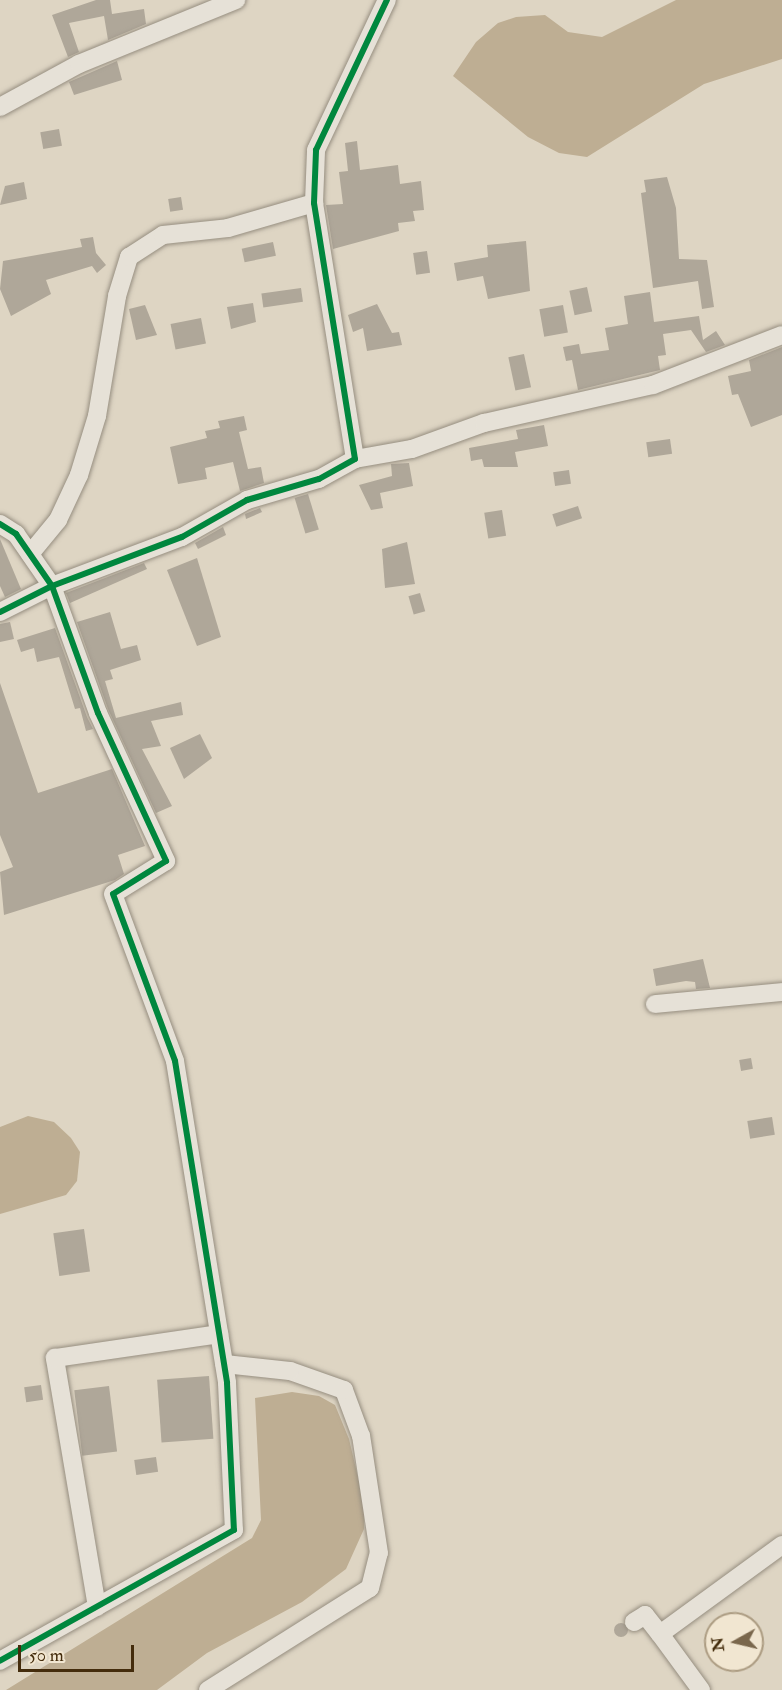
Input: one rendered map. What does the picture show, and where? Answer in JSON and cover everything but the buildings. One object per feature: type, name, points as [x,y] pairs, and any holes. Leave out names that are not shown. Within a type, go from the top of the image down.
[{"type":"street","points":[[0,107],[79,64],[236,0]]},
{"type":"street","points":[[355,459],[314,203],[316,150],[387,0]]},
{"type":"street","points":[[30,554],[58,520],[79,475],[97,416],[117,296],[129,257],[163,235],[228,228],[314,203]]},
{"type":"street","points":[[0,612],[52,586],[182,537],[247,500],[319,479],[355,459],[412,449],[484,423],[653,385],[782,335]]},
{"type":"street","points":[[0,524],[16,534],[52,586],[98,713],[166,861],[112,894],[175,1061],[224,1364],[234,1530],[0,1661]]},
{"type":"street","points":[[655,1004],[782,992]]},
{"type":"street","points":[[96,1607],[55,1358],[219,1334]]},
{"type":"street","points":[[208,1690],[370,1588],[379,1553],[361,1436],[344,1390],[290,1371],[224,1364]]},
{"type":"street","points":[[660,1634],[782,1545]]},
{"type":"street","points":[[634,1622],[645,1615],[701,1690]]},
{"type":"shaded area","points":[[676,0],[782,0],[782,59],[704,84],[587,157],[559,153],[528,137],[453,76],[476,42],[498,23],[516,17],[545,15],[568,32],[602,37]]},
{"type":"shaded area","points":[[28,1116],[54,1122],[71,1138],[80,1152],[77,1181],[66,1195],[0,1214],[0,1127]]},
{"type":"shaded area","points":[[292,1392],[319,1396],[335,1405],[349,1439],[364,1503],[364,1529],[346,1569],[302,1602],[207,1653],[157,1690],[6,1690],[252,1538],[261,1520],[255,1398]]},
{"type":"cycle path","points":[[0,612],[52,586],[182,537],[247,500],[319,479],[355,459],[314,203],[316,150],[387,0]]},
{"type":"cycle path","points":[[0,524],[16,534],[52,586],[98,713],[166,861],[113,894],[175,1061],[227,1383],[234,1530],[0,1661]]}]
